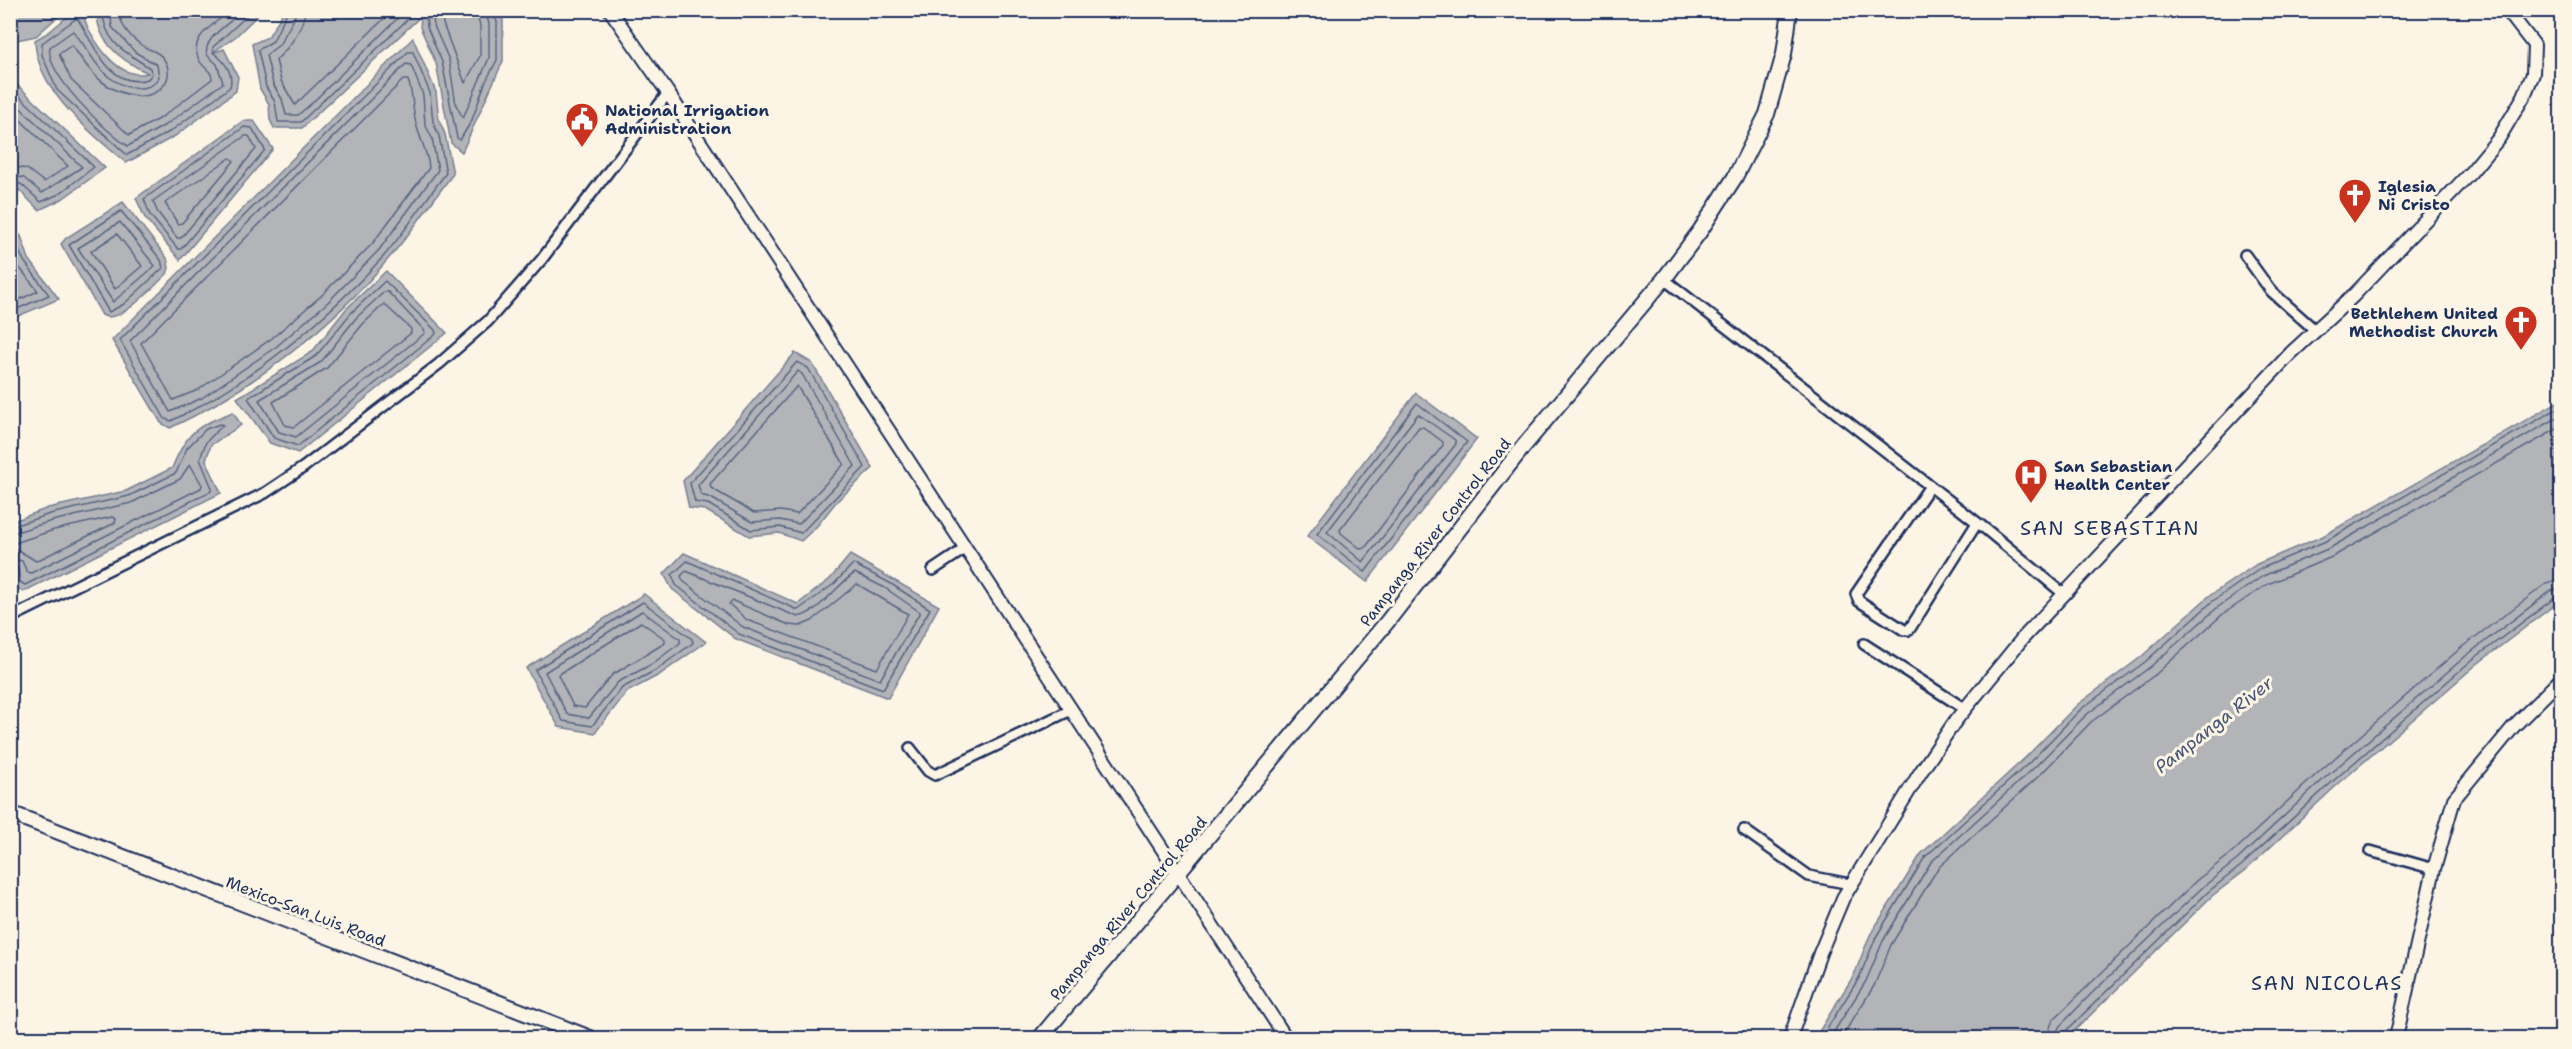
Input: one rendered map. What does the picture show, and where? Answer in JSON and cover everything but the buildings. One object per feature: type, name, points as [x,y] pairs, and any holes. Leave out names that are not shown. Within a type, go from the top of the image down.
[{"type":"main road","name":"Pampanga River Control Road","points":[[1040,1038],[1284,748],[1387,622],[1581,374],[1664,279],[1700,231],[1753,146],[1767,114],[1784,54],[1790,10]]},
{"type":"main road","name":"Mexico-San Luis Road","points":[[10,813],[590,1038]]},
{"type":"street","points":[[610,10],[668,93],[1071,710],[1179,870],[1286,1038]]},
{"type":"street","points":[[1790,1038],[1820,953],[1850,884],[1920,773],[2008,654],[2291,353],[2353,296],[2471,171],[2499,138],[2524,96],[2533,74],[2534,45],[2507,10]]},
{"type":"street","points":[[10,618],[265,493],[304,467],[439,364],[488,321],[542,259],[668,93]]},
{"type":"street","points":[[2245,255],[2271,291],[2316,331]]},
{"type":"street","points":[[1664,279],[1977,523],[2064,594]]},
{"type":"street","points":[[1930,486],[1856,594],[1859,602],[1904,630],[1909,630],[1977,523]]},
{"type":"street","points":[[933,570],[966,548]]},
{"type":"street","points":[[1864,644],[1965,710]]},
{"type":"street","points":[[2396,1038],[2434,869],[2454,799],[2514,726],[2562,678]]},
{"type":"street","points":[[910,748],[928,771],[936,775],[1071,710]]},
{"type":"street","points":[[1744,830],[1809,876],[1850,884]]},
{"type":"street","points":[[2370,851],[2434,869]]},
{"type":"water","points":[[10,11],[64,11],[36,36],[17,40],[11,35]]},
{"type":"water","points":[[74,11],[82,13],[93,37],[112,61],[128,72],[138,74],[148,73],[129,63],[112,49],[101,32],[97,11],[262,11],[235,37],[212,53],[224,49],[238,77],[236,91],[175,136],[126,163],[67,109],[45,76],[38,58],[35,40],[49,32]]},
{"type":"water","points":[[284,11],[497,11],[503,20],[503,61],[462,152],[451,143],[436,63],[420,27],[421,16],[302,128],[274,128],[270,120],[269,104],[260,89],[252,44],[268,37]]},
{"type":"water","points":[[413,38],[436,92],[439,120],[445,134],[453,174],[389,258],[342,309],[316,332],[260,376],[231,395],[170,428],[161,423],[112,340]]},
{"type":"water","points":[[11,79],[105,168],[62,199],[39,210],[18,189],[11,188]]},
{"type":"water","points":[[243,121],[254,121],[273,149],[180,260],[145,218],[136,198]]},
{"type":"water","points":[[123,202],[167,258],[169,268],[167,274],[136,303],[118,315],[109,317],[102,315],[61,244],[66,238]]},
{"type":"water","points":[[10,224],[21,236],[29,259],[59,299],[11,319]]},
{"type":"water","points":[[386,271],[447,333],[298,453],[270,443],[237,398],[312,352],[346,309]]},
{"type":"water","points":[[795,353],[812,363],[873,468],[836,502],[817,526],[801,541],[779,533],[749,536],[705,510],[689,508],[683,481]]},
{"type":"water","points":[[1416,393],[1477,439],[1367,582],[1307,536]]},
{"type":"water","name":"Pampanga River","points":[[2561,400],[2561,600],[2476,665],[2336,786],[2246,870],[2212,896],[2067,1038],[1815,1038],[1854,975],[1870,935],[1921,854],[2026,757],[2077,705],[2141,657],[2209,596],[2257,564],[2323,536]]},
{"type":"water","points":[[233,412],[241,425],[211,445],[206,460],[221,493],[23,592],[14,586],[11,522],[48,508],[126,491],[172,468],[183,446],[195,431],[210,421]]},
{"type":"water","points":[[684,553],[798,604],[830,579],[850,555],[939,606],[888,698],[736,639],[672,589],[664,574]]},
{"type":"water","points":[[644,594],[706,642],[659,675],[627,692],[595,733],[559,727],[526,668]]},
{"type":"place","name":"National Irrigation Administration","points":[[582,148]]},
{"type":"place","name":"Iglesia Ni Cristo","points":[[2355,224]]},
{"type":"place","name":"Bethlehem United Methodist Church","points":[[2521,351]]},
{"type":"place","name":"San Sebastian Health Center","points":[[2031,504]]},
{"type":"district","name":"SAN SEBASTIAN","points":[[2110,528]]},
{"type":"district","name":"SAN NICOLAS","points":[[2327,983]]}]
